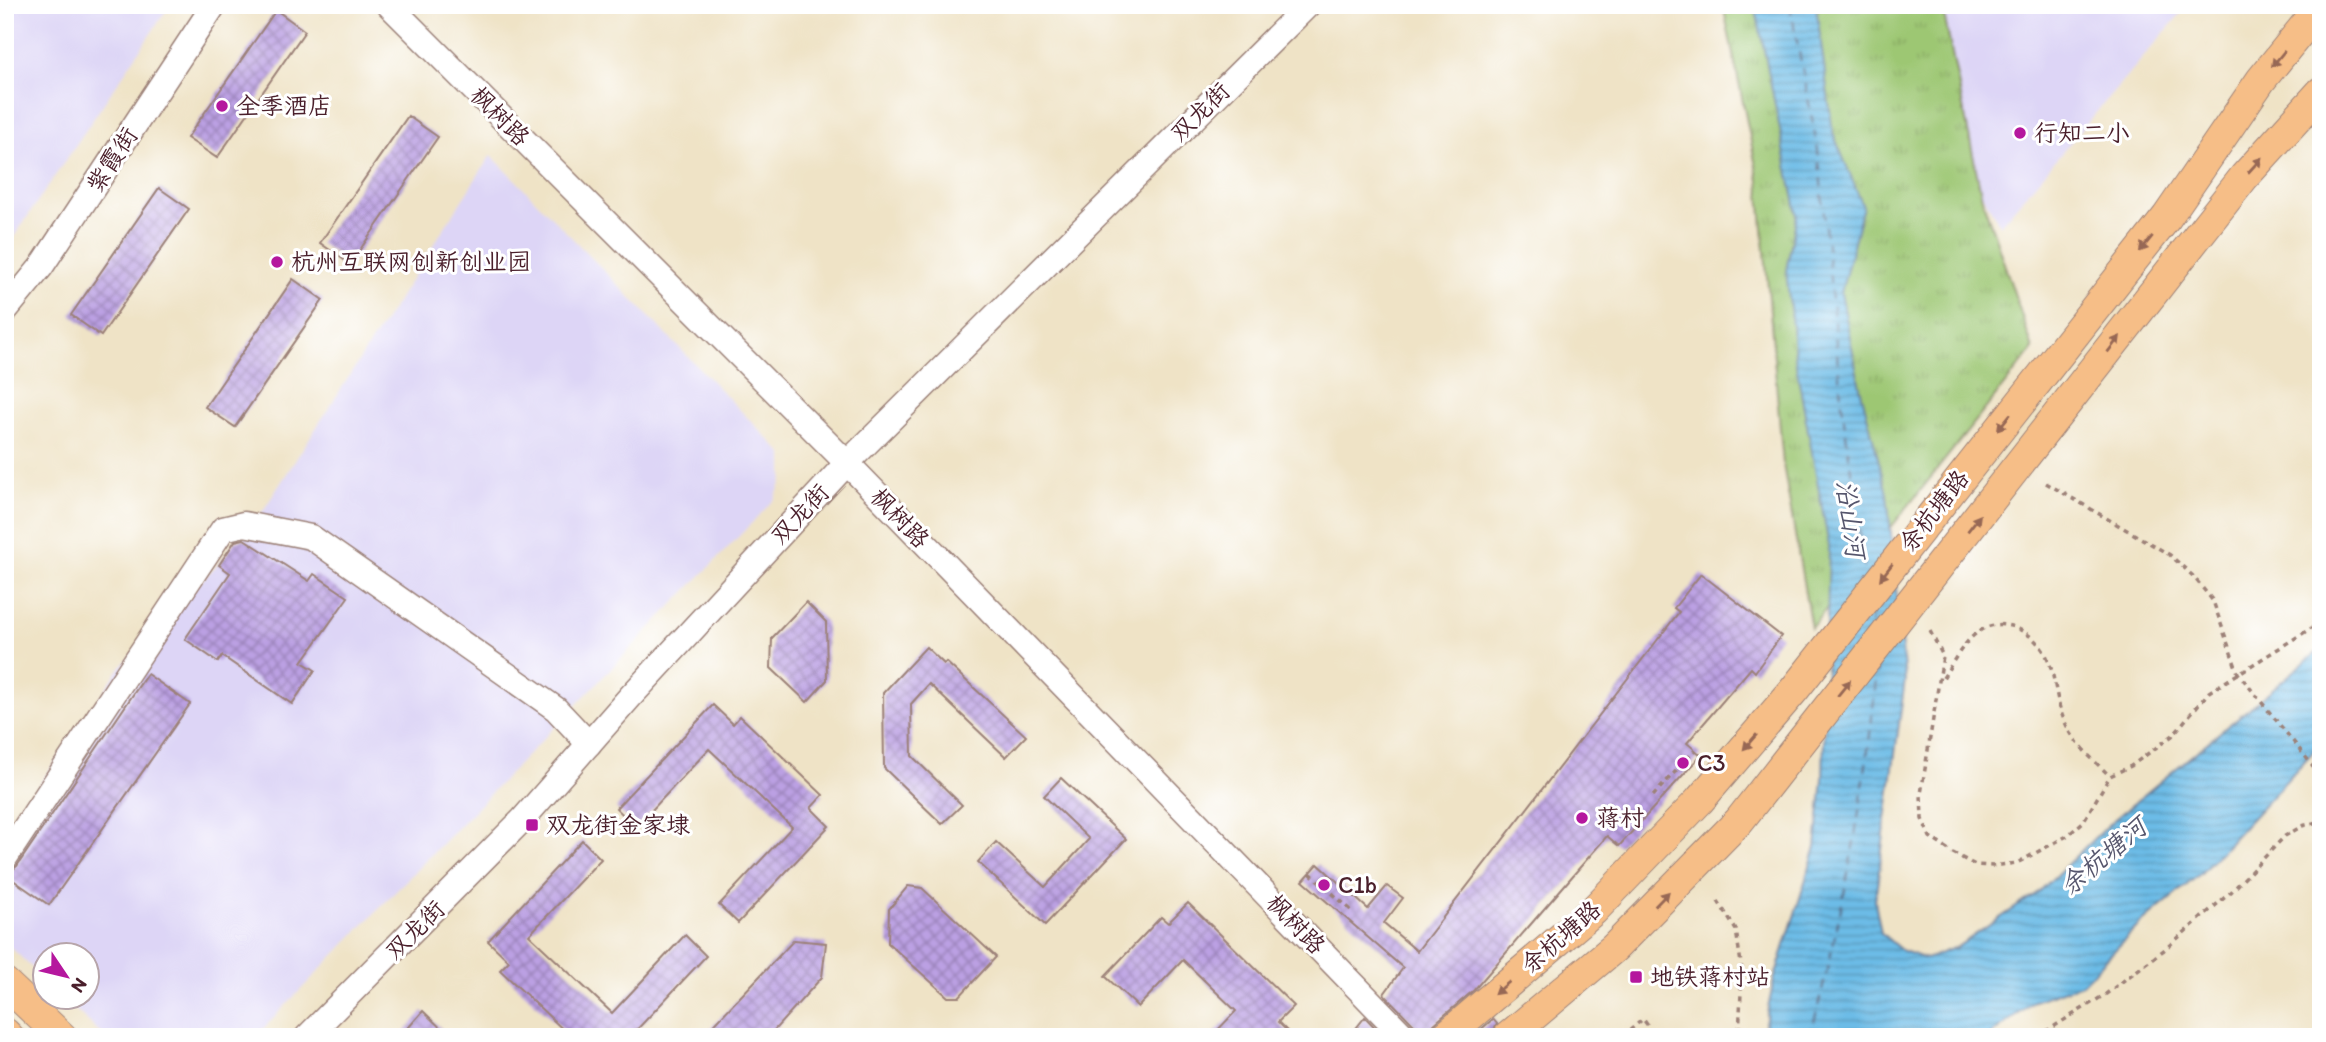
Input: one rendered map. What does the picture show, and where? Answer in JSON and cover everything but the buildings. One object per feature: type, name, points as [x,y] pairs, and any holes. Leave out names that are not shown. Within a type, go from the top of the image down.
[{"type":"main road","name":"余杭塘路","points":[[1445,1037],[1594,910],[1699,801],[1794,690],[2167,217],[2261,80],[2321,6]]},
{"type":"main road","name":"余杭塘路","points":[[1508,1037],[1614,948],[1739,821],[2244,177],[2321,92]]},
{"type":"main road","points":[[5,983],[62,1037]]},
{"type":"main road","points":[[5,1033],[9,1037]]},
{"type":"street","name":"紫霞街","points":[[5,311],[41,267],[214,5]]},
{"type":"street","name":"枫树路","points":[[389,5],[848,463],[1405,1037]]},
{"type":"street","name":"双龙街","points":[[307,1037],[523,819],[848,463],[1308,5]]},
{"type":"street","points":[[5,858],[223,529],[244,524],[311,537],[556,709],[589,744]]},
{"type":"path","points":[[2046,483],[2170,555],[2193,576],[2213,601],[2238,673],[2321,776]]},
{"type":"path","points":[[1930,631],[1943,656],[1921,794],[1922,819],[1930,837],[1975,865],[2017,863],[2067,836],[2083,822],[2110,776],[2140,760],[2172,736],[2209,692],[2321,622]]},
{"type":"path","points":[[1941,680],[1967,639],[1984,626],[2001,623],[2019,629],[2037,642],[2047,656],[2066,725],[2110,776]]},
{"type":"path","points":[[1653,796],[1695,750]]},
{"type":"path","points":[[2037,1037],[2106,994],[2164,950],[2231,892],[2285,836],[2302,826],[2321,821]]},
{"type":"path","points":[[1310,873],[1352,911]]},
{"type":"path","points":[[1718,901],[1737,930],[1742,970],[1739,1037]]},
{"type":"path","points":[[1622,1037],[1643,1019],[1654,1034],[1651,1037]]},
{"type":"shaded area","points":[[5,5],[170,5],[5,250]]},
{"type":"shaded area","name":"行知二小","points":[[1941,5],[2188,5],[2000,225],[1963,162]]},
{"type":"shaded area","points":[[491,155],[783,454],[783,479],[774,500],[255,1037],[105,1037],[76,1010],[102,1010],[102,940],[32,940],[32,968],[5,942],[5,835],[121,666],[252,528]]},
{"type":"green space","points":[[1723,5],[1942,5],[1982,198],[2033,349],[1811,628],[1783,464],[1759,181]]},
{"type":"water","points":[[1755,5],[1816,5],[1833,133],[1863,206],[1841,293],[1860,387],[1887,493],[1905,680],[1875,901],[1881,933],[1901,950],[1926,959],[1957,947],[2040,891],[2110,823],[2321,649],[2321,743],[2201,873],[2140,924],[2082,984],[2034,1001],[1988,1037],[1762,1037],[1774,980],[1816,847],[1823,779],[1829,546],[1796,365],[1786,270],[1797,215]]},
{"type":"ferry route","points":[[1790,5],[1818,150],[1841,397],[1865,574]]},
{"type":"ferry route","points":[[1871,615],[1872,626]]},
{"type":"ferry route","points":[[1810,1037],[1852,854],[1867,761],[1877,667]]},
{"type":"place","name":"全季酒店","points":[[222,106]]},
{"type":"place","name":"行知二小","points":[[2020,133]]},
{"type":"place","name":"杭州互联网创新创业园","points":[[277,262]]},
{"type":"place","name":"C3","points":[[1683,763]]},
{"type":"place","name":"蒋村","points":[[1582,818]]},
{"type":"place","name":"双龙街金家埭","points":[[532,825]]},
{"type":"place","name":"C1b","points":[[1324,885]]},
{"type":"place","name":"地铁蒋村站","points":[[1636,977]]},
{"type":"water label","name":"沿山河","points":[[1851,519]]},
{"type":"water label","name":"余杭塘河","points":[[2103,856]]}]
